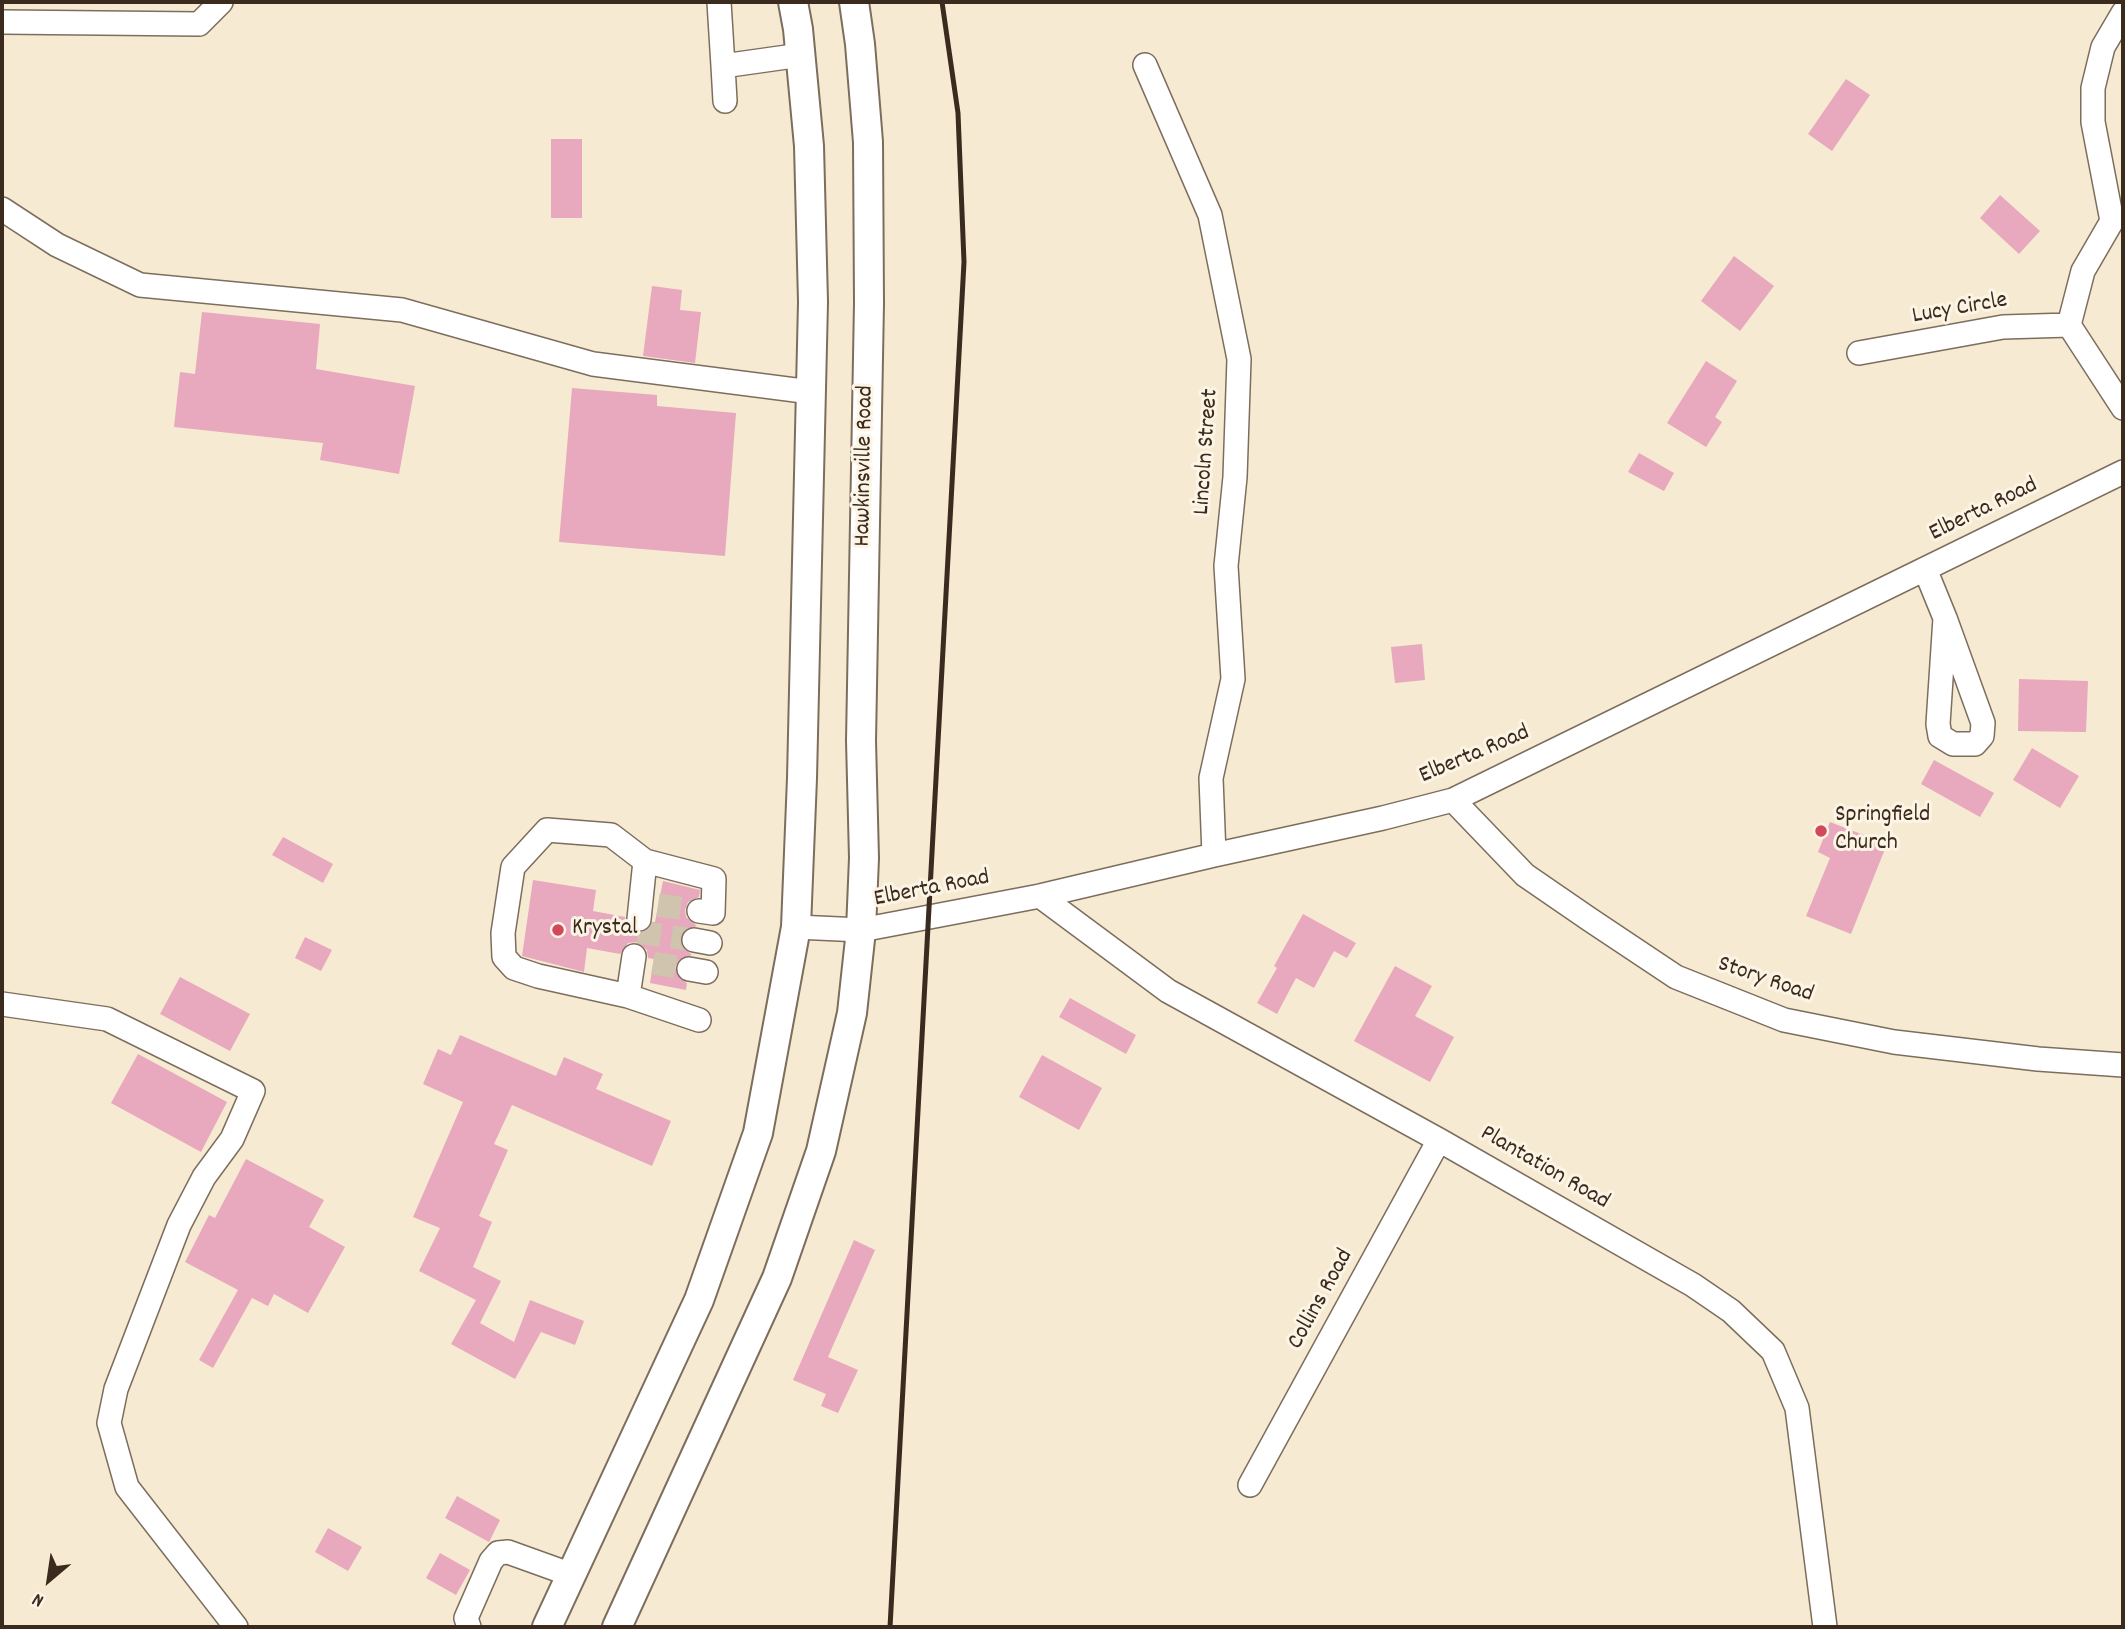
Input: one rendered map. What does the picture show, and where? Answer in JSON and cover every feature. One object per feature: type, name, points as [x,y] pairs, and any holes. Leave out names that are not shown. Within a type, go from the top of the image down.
[{"type":"main road","points":[[547,1627],[699,1300],[758,1133],[796,928],[803,778],[813,302],[809,146],[793,2]]},
{"type":"main road","name":"Hawkinsville Road","points":[[617,1627],[782,1266],[821,1151],[852,1013],[861,930],[864,858],[861,741],[869,303],[868,142],[854,2]]},
{"type":"street","points":[[2,22],[199,24],[221,2]]},
{"type":"street","points":[[719,2],[725,101]]},
{"type":"street","points":[[2123,13],[2103,47],[2093,88],[2093,122],[2118,219],[2083,271],[2069,325],[2123,408]]},
{"type":"street","points":[[723,66],[801,55]]},
{"type":"street","name":"Lincoln Street","points":[[1145,65],[1210,215],[1239,359],[1235,477],[1226,566],[1233,679],[1211,778],[1214,855]]},
{"type":"street","points":[[2,209],[57,245],[140,285],[402,310],[593,364],[811,392]]},
{"type":"street","name":"Lucy Circle","points":[[1859,353],[2003,327],[2069,325]]},
{"type":"street","name":"Elberta Road","points":[[796,928],[861,930],[1040,896],[1453,800],[2123,472]]},
{"type":"street","points":[[1925,569],[1945,618],[1983,723],[1982,736],[1975,744],[1954,744],[1940,736],[1938,724],[1945,618]]},
{"type":"street","name":"Story Road","points":[[1453,800],[1525,875],[1676,977],[1784,1020],[1894,1042],[2038,1059],[2123,1065]]},
{"type":"street","points":[[699,911],[713,913],[714,879],[645,861],[611,835],[547,830],[513,867],[503,933],[504,957],[514,968],[628,996],[699,1020]]},
{"type":"street","points":[[645,861],[647,909]]},
{"type":"street","name":"Plantation Road","points":[[1040,896],[1168,991],[1439,1140],[1693,1285],[1731,1311],[1773,1351],[1797,1409],[1825,1627]]},
{"type":"street","points":[[628,996],[640,960]]},
{"type":"street","points":[[2,1004],[107,1019],[253,1091],[232,1139],[204,1177],[180,1225],[116,1389],[109,1423],[127,1487],[236,1627]]},
{"type":"street","name":"Collins Road","points":[[1250,1485],[1439,1140]]},
{"type":"street","points":[[469,1627],[466,1618],[491,1561],[498,1553],[508,1552],[572,1575]]},
{"type":"building","points":[[1846,79],[1870,95],[1832,151],[1808,134]]},
{"type":"building","points":[[551,139],[582,139],[582,218],[551,218]]},
{"type":"building","points":[[2000,195],[2040,231],[2019,254],[1980,218]]},
{"type":"building","points":[[1734,256],[1774,286],[1740,331],[1701,301]]},
{"type":"building","points":[[652,286],[682,290],[680,310],[701,312],[695,363],[643,356]]},
{"type":"building","points":[[202,312],[320,324],[316,369],[415,386],[399,474],[320,460],[323,443],[174,427],[180,372],[195,374]]},
{"type":"building","points":[[1706,361],[1737,381],[1715,417],[1722,422],[1706,447],[1667,423]]},
{"type":"building","points":[[572,388],[657,395],[657,406],[736,413],[725,556],[559,542]]},
{"type":"building","points":[[1639,453],[1674,473],[1664,491],[1628,472]]},
{"type":"building","points":[[1422,644],[1425,680],[1395,683],[1391,647]]},
{"type":"building","points":[[2019,679],[2088,681],[2086,732],[2018,731]]},
{"type":"building","points":[[2032,748],[2079,776],[2060,808],[2013,780]]},
{"type":"building","points":[[1934,760],[1994,793],[1980,817],[1921,784]]},
{"type":"building","points":[[1830,822],[1887,844],[1851,934],[1806,916],[1830,858],[1818,852]]},
{"type":"building","points":[[283,837],[333,864],[323,883],[272,855]]},
{"type":"building","points":[[533,880],[596,890],[593,911],[625,917],[630,930],[638,933],[645,931],[655,922],[663,881],[700,890],[699,897],[688,902],[685,910],[686,917],[697,926],[684,930],[680,938],[681,945],[692,955],[679,960],[675,967],[680,979],[687,983],[686,990],[650,983],[654,959],[648,958],[647,950],[637,942],[628,943],[620,954],[587,948],[584,972],[522,956]]},
{"type":"building","points":[[1303,914],[1356,943],[1347,958],[1334,951],[1314,988],[1296,978],[1277,1014],[1257,1003]]},
{"type":"building","points":[[305,937],[332,950],[321,971],[295,958]]},
{"type":"building","points":[[1395,966],[1432,986],[1415,1016],[1454,1037],[1430,1082],[1354,1041]]},
{"type":"building","points":[[180,977],[250,1014],[230,1051],[160,1014]]},
{"type":"building","points":[[1070,998],[1136,1035],[1126,1054],[1059,1017]]},
{"type":"building","points":[[460,1035],[556,1076],[564,1057],[603,1074],[596,1089],[671,1121],[652,1166],[512,1105],[494,1144],[508,1150],[479,1216],[492,1222],[473,1267],[501,1281],[480,1323],[514,1342],[530,1300],[584,1321],[575,1345],[541,1332],[515,1379],[451,1344],[476,1300],[419,1271],[440,1228],[413,1217],[463,1102],[423,1084],[438,1049],[451,1055]]},
{"type":"building","points":[[138,1054],[227,1102],[201,1152],[111,1103]]},
{"type":"building","points":[[1042,1055],[1102,1088],[1079,1130],[1019,1097]]},
{"type":"building","points":[[246,1159],[324,1200],[309,1227],[345,1247],[308,1313],[274,1294],[268,1306],[252,1298],[213,1368],[199,1360],[238,1290],[185,1262],[209,1215],[215,1218]]},
{"type":"building","points":[[854,1240],[875,1250],[828,1357],[858,1370],[838,1413],[821,1406],[826,1394],[793,1380]]},
{"type":"building","points":[[457,1496],[500,1520],[489,1542],[445,1518]]},
{"type":"building","points":[[328,1528],[362,1547],[348,1571],[315,1552]]},
{"type":"building","points":[[440,1553],[470,1570],[456,1595],[426,1578]]},
{"type":"tunnel","points":[[658,905],[699,911]]},
{"type":"tunnel","points":[[638,932],[694,940]]},
{"type":"tunnel","points":[[653,963],[689,969]]},
{"type":"railway","points":[[890,1627],[964,262],[958,113],[942,2]]},
{"type":"place","name":"Springfield Church","points":[[1821,831]]},
{"type":"place","name":"Krystal","points":[[558,930]]}]
